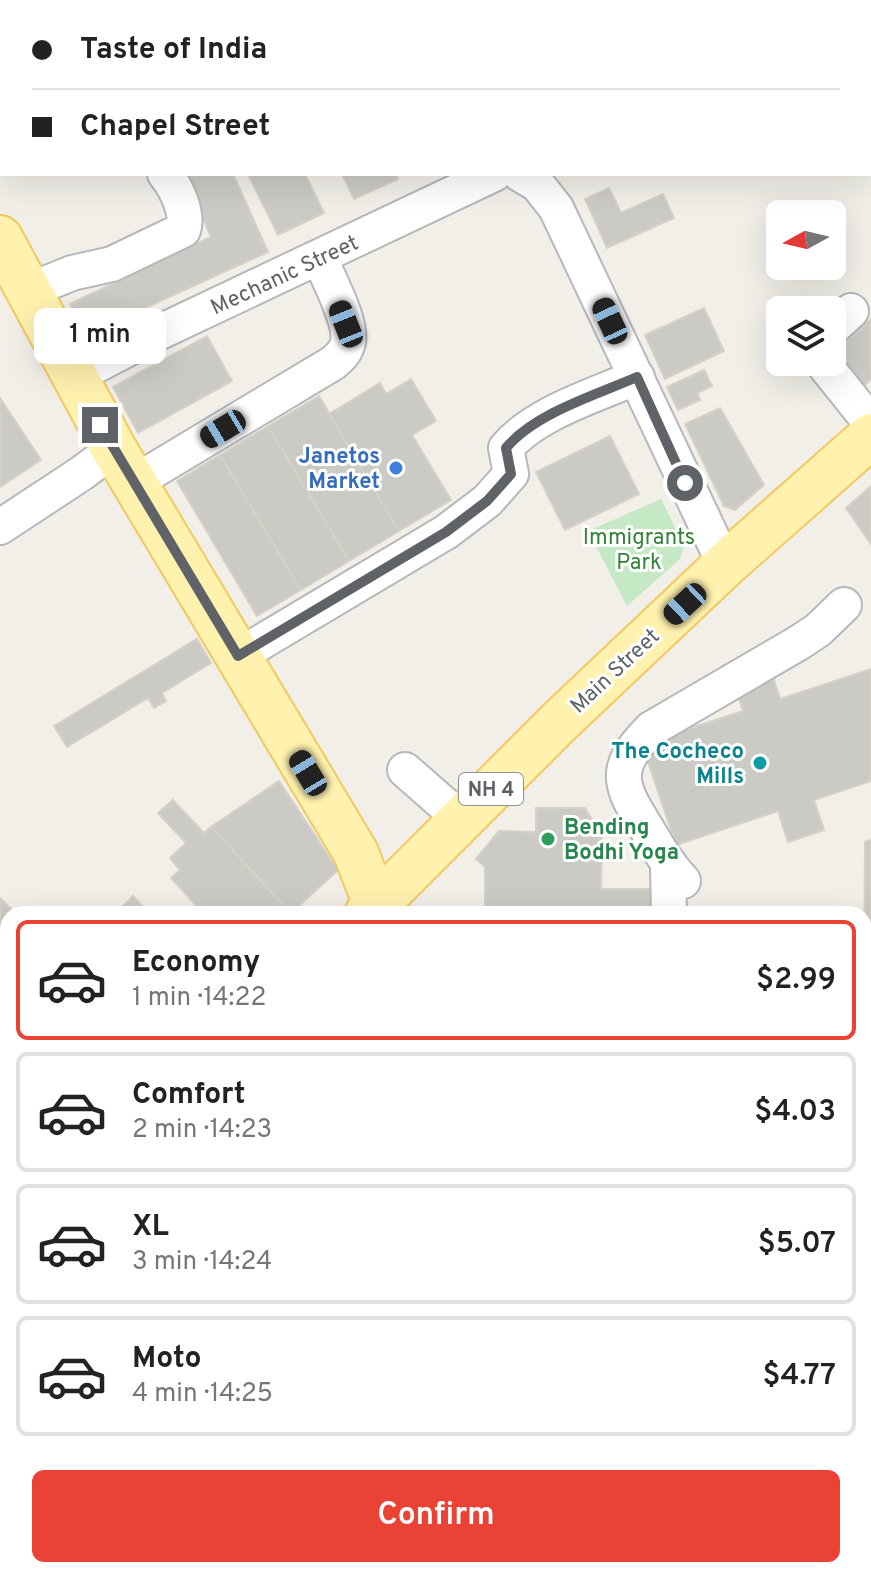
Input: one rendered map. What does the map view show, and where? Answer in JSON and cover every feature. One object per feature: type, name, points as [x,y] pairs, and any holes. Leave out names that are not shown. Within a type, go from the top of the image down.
[{"type":"main road","points":[[0,238],[123,466],[356,853],[381,906]]},
{"type":"main road","name":"Main Street","points":[[388,906],[423,858],[560,721],[725,565],[871,436]]},
{"type":"street","points":[[28,291],[72,273],[112,264],[183,230],[184,215],[166,176]]},
{"type":"street","name":"Mechanic Street","points":[[74,377],[160,332],[490,176]]},
{"type":"street","points":[[527,176],[556,208],[725,565]]},
{"type":"street","points":[[0,527],[82,473],[123,466],[333,363],[343,353],[348,340],[346,324],[320,258]]},
{"type":"street","points":[[833,376],[871,423]]},
{"type":"street","points":[[238,656],[446,532],[487,501],[511,474],[506,448],[519,433],[566,408],[637,377]]},
{"type":"street","points":[[670,906],[676,873],[629,800],[623,784],[625,766],[633,747],[651,729],[809,636],[844,605]]},
{"type":"street","points":[[405,770],[462,820]]},
{"type":"green space","name":"Immigrants Park","points":[[661,499],[684,546],[680,559],[627,606],[588,531]]},
{"type":"building","points":[[185,176],[234,176],[268,252],[86,335],[70,304],[211,237]]},
{"type":"building","points":[[249,176],[306,176],[324,213],[278,235]]},
{"type":"building","points":[[343,176],[397,176],[398,179],[354,199]]},
{"type":"building","points":[[609,188],[621,213],[663,194],[674,218],[607,248],[585,199]]},
{"type":"building","points":[[704,308],[724,351],[665,379],[645,335]]},
{"type":"building","points":[[871,319],[871,379],[862,388],[846,370],[846,341]]},
{"type":"building","points":[[207,336],[232,381],[138,433],[113,387]]},
{"type":"building","points":[[704,370],[712,386],[697,393],[700,400],[678,410],[667,387]]},
{"type":"building","name":"Janetos Market","points":[[411,379],[436,421],[412,435],[451,500],[399,531],[329,414],[380,383],[386,394]]},
{"type":"building","points":[[319,396],[399,531],[349,561],[268,426]]},
{"type":"building","points":[[0,398],[41,460],[0,487]]},
{"type":"building","points":[[720,408],[764,485],[735,510],[724,506],[685,424]]},
{"type":"building","points":[[268,426],[349,561],[301,590],[220,455]]},
{"type":"building","points":[[610,436],[639,494],[565,530],[536,472]]},
{"type":"building","points":[[220,455],[301,590],[257,616],[177,481]]},
{"type":"building","points":[[871,486],[871,544],[846,508]]},
{"type":"building","points":[[197,639],[211,663],[162,693],[166,701],[154,708],[148,698],[67,747],[54,726]]},
{"type":"building","name":"The Cocheco Mills","points":[[871,669],[871,781],[814,800],[824,830],[788,842],[778,811],[676,845],[642,744],[743,711],[734,683],[771,671],[780,699]]},
{"type":"building","points":[[279,781],[338,870],[299,906],[284,906],[211,827]]},
{"type":"building","points":[[173,800],[204,833],[211,827],[284,906],[197,906],[171,878],[180,870],[170,858],[186,843],[158,813]]},
{"type":"building","points":[[536,808],[585,808],[602,836],[601,889],[661,889],[661,906],[485,906],[485,867],[476,859],[499,831],[536,832]]},
{"type":"building","points":[[871,840],[871,906],[865,906],[865,842]]},
{"type":"building","points":[[133,896],[142,906],[123,906]]},
{"type":"place","name":"Janetos Market","points":[[396,468]]},
{"type":"place","name":"The Cocheco Mills","points":[[760,763]]},
{"type":"place","name":"Bending Bodhi Yoga","points":[[548,839]]},
{"type":"route","points":[[100,425],[238,656],[446,532],[487,501],[511,474],[506,448],[519,433],[566,408],[637,377],[685,483]]}]
